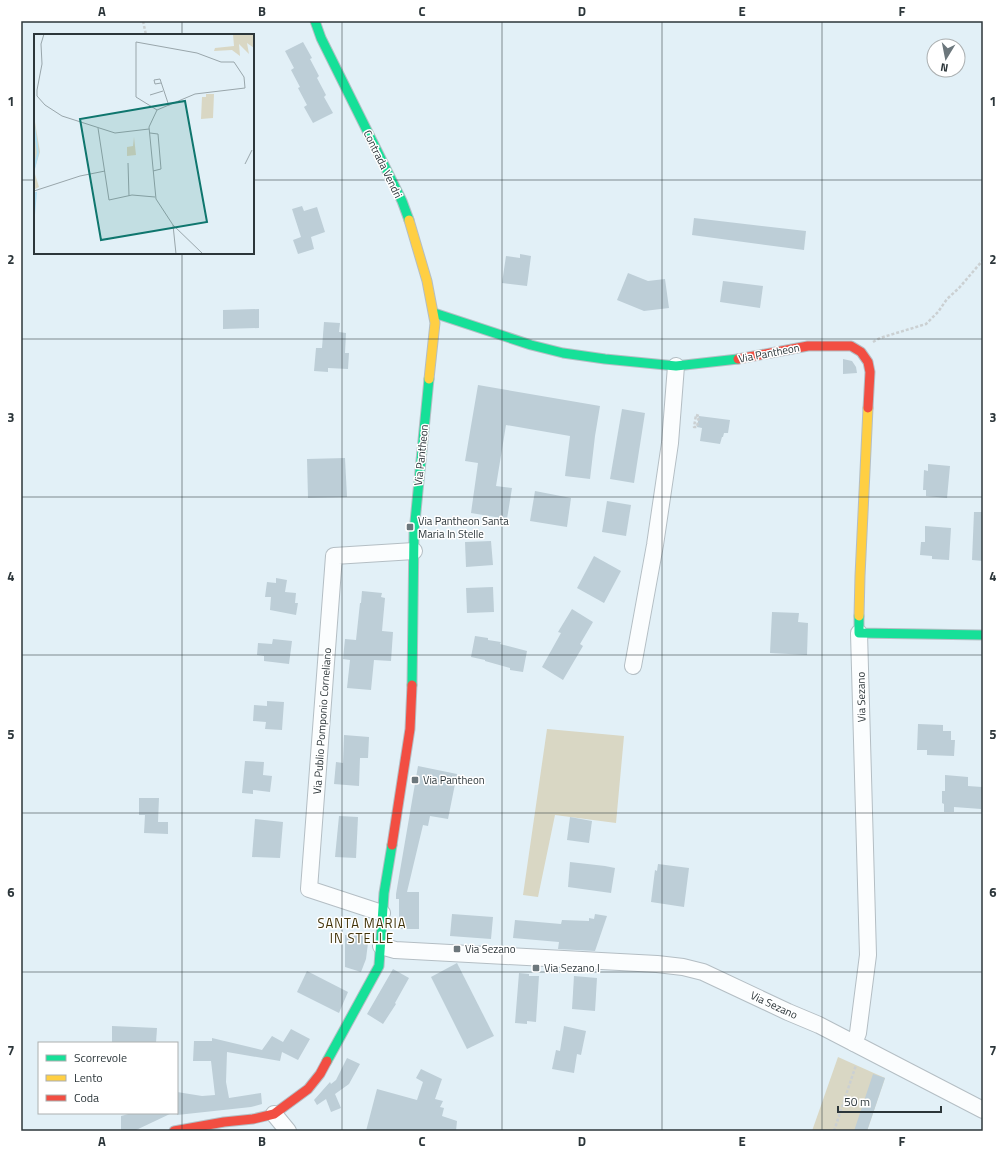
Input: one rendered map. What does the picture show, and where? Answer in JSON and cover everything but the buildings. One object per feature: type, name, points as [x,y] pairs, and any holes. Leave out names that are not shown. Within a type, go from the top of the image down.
[{"type":"street","name":"Contrada Vendri","points":[[314,21],[402,201],[429,287],[434,313]]},
{"type":"street","name":"Via Pantheon","points":[[174,1131],[217,1123],[252,1119],[274,1114],[308,1089],[320,1074],[376,974],[379,966],[384,893],[410,728],[413,670],[414,524],[435,322],[434,313],[531,345],[562,353],[676,366],[728,361],[808,346],[850,346],[861,352]]},
{"type":"street","name":"Via Sezano","points":[[854,1043],[858,1033],[868,955],[859,633],[860,576],[870,372],[868,362],[861,352]]},
{"type":"street","points":[[633,666],[655,545],[669,451],[676,366]]},
{"type":"street","name":"Via Publio Pomponio Corneliano","points":[[382,913],[309,889],[334,556],[414,551]]},
{"type":"street","points":[[859,633],[983,635]]},
{"type":"street","name":"Via Sezano","points":[[381,946],[395,950],[633,962],[683,967],[703,972],[819,1025],[983,1110]]},
{"type":"street","points":[[274,1114],[288,1131]]},
{"type":"path","points":[[143,21],[146,34]]},
{"type":"path","points":[[861,352],[871,343],[880,338],[926,324],[983,260]]},
{"type":"path","points":[[834,1131],[856,1065]]},
{"type":"shaded area","points":[[547,729],[624,736],[616,823],[555,815],[538,897],[523,895]]},
{"type":"shaded area","points":[[838,1057],[885,1078],[867,1131],[812,1131]]},
{"type":"traffic: fast","points":[[315,21],[321,38],[402,201],[409,220]]},
{"type":"traffic: fast","points":[[434,313],[531,345],[563,353],[676,366],[738,359]]},
{"type":"traffic: fast","points":[[412,685],[414,532],[429,379]]},
{"type":"traffic: fast","points":[[859,616],[859,633],[983,635]]},
{"type":"traffic: fast","points":[[327,1061],[379,966],[384,893],[392,845]]},
{"type":"traffic: slow","points":[[409,220],[427,281],[435,323],[429,379]]},
{"type":"traffic: slow","points":[[859,616],[868,408]]},
{"type":"traffic: jam","points":[[738,359],[808,346],[851,346],[861,352],[868,362],[870,372],[868,408]]},
{"type":"traffic: jam","points":[[392,845],[410,729],[412,685]]},
{"type":"traffic: jam","points":[[174,1131],[224,1122],[253,1119],[274,1114],[308,1089],[320,1074],[327,1061]]},
{"type":"place","name":"Via Pantheon Santa Maria In Stelle","points":[[410,527]]},
{"type":"place","name":"Via Pantheon","points":[[415,780]]},
{"type":"place","name":"Via Sezano","points":[[457,949]]},
{"type":"place","name":"Via Sezano I","points":[[536,968]]},
{"type":"district","name":"SANTA MARIA IN STELLE","points":[[362,930]]}]
